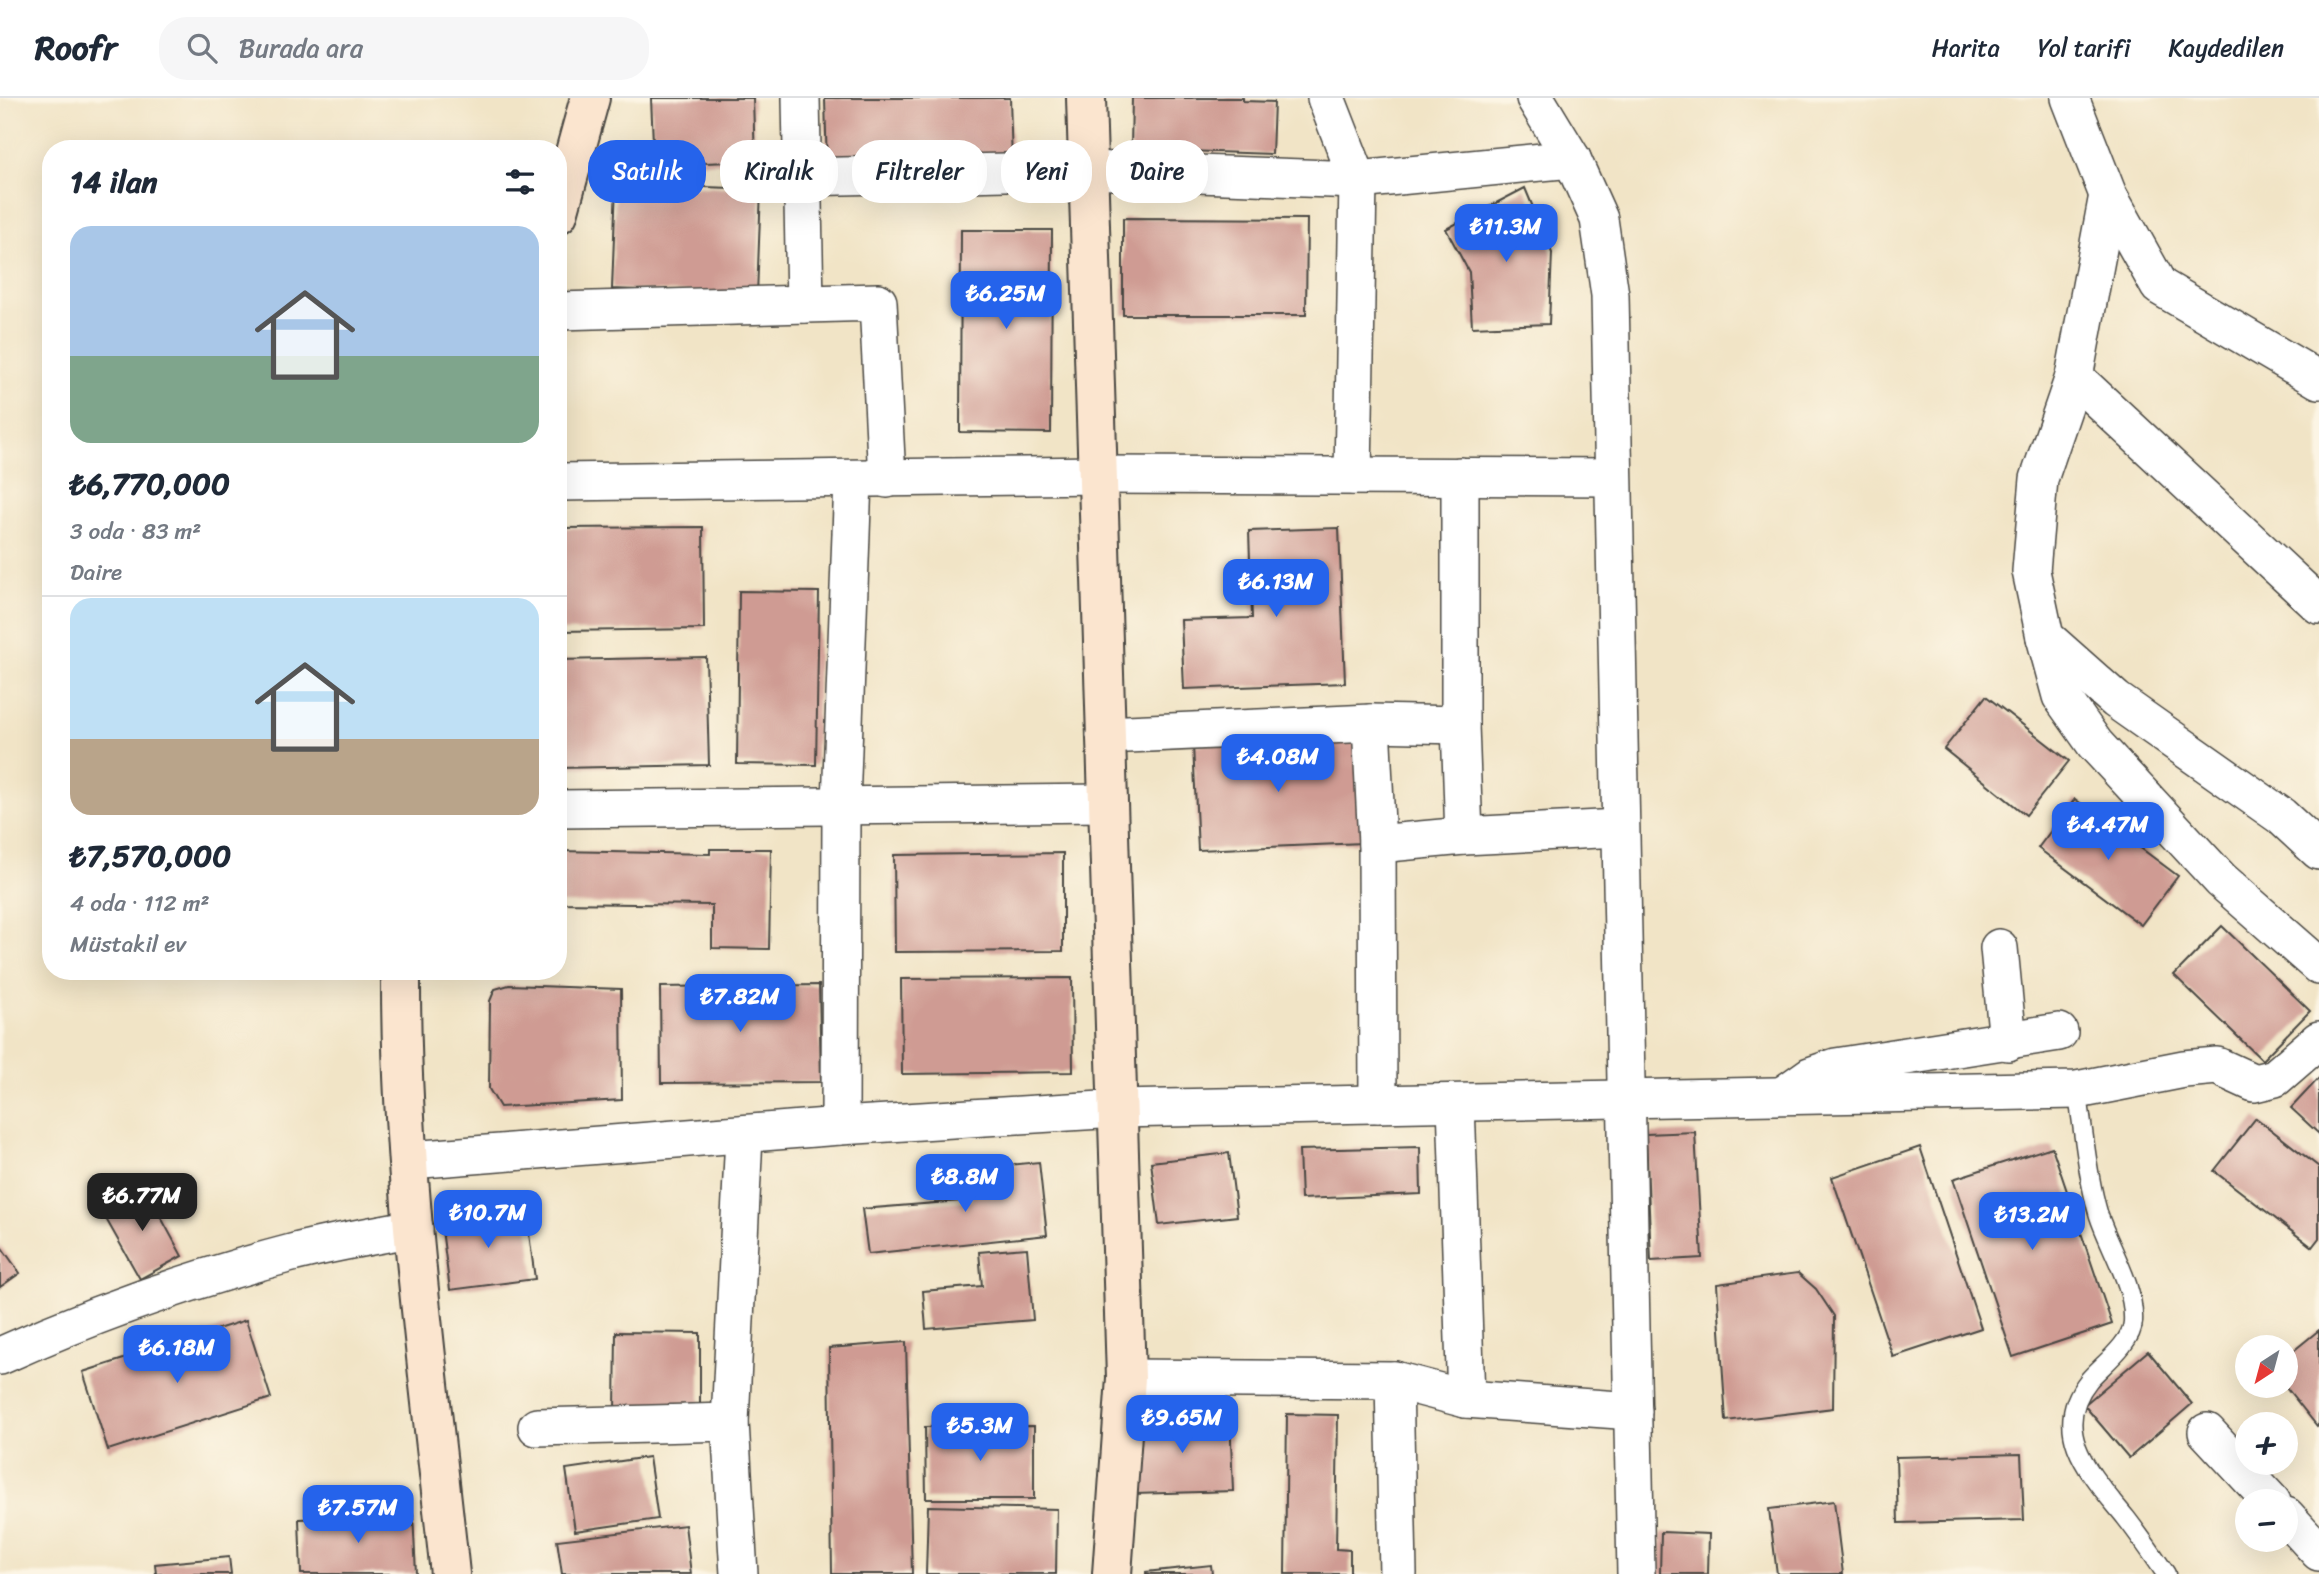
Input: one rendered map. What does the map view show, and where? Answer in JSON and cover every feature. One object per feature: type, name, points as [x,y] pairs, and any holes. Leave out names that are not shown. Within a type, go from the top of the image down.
[{"type":"street","points":[[567,181],[590,98]]},
{"type":"street","points":[[801,98],[802,140]]},
{"type":"street","points":[[1086,98],[1087,140]]},
{"type":"street","points":[[1326,98],[1358,180],[1353,476]]},
{"type":"street","points":[[1535,98],[1572,159],[1599,219],[1610,295],[1624,1100],[1636,1574]]},
{"type":"street","points":[[2070,98],[2108,195],[2159,286],[2319,380]]},
{"type":"street","points":[[1092,170],[1358,180],[1572,159]]},
{"type":"street","points":[[838,176],[1001,172]]},
{"type":"street","points":[[2108,195],[2074,377],[2039,479],[2031,571],[2045,637],[2062,696],[2095,744],[2221,880],[2319,966]]},
{"type":"street","points":[[803,203],[805,304]]},
{"type":"street","points":[[1089,203],[1126,1378],[1112,1574]]},
{"type":"street","points":[[567,311],[878,302],[870,479],[841,804],[840,1126]]},
{"type":"street","points":[[2074,377],[2319,605]]},
{"type":"street","points":[[567,482],[1097,475],[1613,477]]},
{"type":"street","points":[[1460,476],[1460,725],[1464,836]]},
{"type":"street","points":[[2045,637],[2116,700],[2281,816],[2319,851]]},
{"type":"street","points":[[1105,736],[1371,723],[1460,725]]},
{"type":"street","points":[[1371,723],[1377,844],[1378,1104]]},
{"type":"street","points":[[567,809],[1106,803]]},
{"type":"street","points":[[1377,844],[1464,836],[1619,828]]},
{"type":"street","points":[[1999,948],[2008,1042]]},
{"type":"street","points":[[401,980],[401,1057],[414,1228],[450,1574]]},
{"type":"street","points":[[1782,1096],[1810,1076],[1836,1067],[2059,1032]]},
{"type":"street","points":[[410,1160],[744,1136],[840,1126],[1117,1109],[2077,1090],[2183,1069],[2217,1066],[2254,1083],[2275,1078],[2319,1040]]},
{"type":"street","points":[[1456,1103],[1466,1399]]},
{"type":"street","points":[[739,1574],[730,1422],[744,1136]]},
{"type":"street","points":[[0,1356],[121,1306],[215,1274],[291,1253],[414,1228]]},
{"type":"street","points":[[1126,1378],[1394,1380],[1466,1399],[1633,1411]]},
{"type":"street","points":[[1394,1380],[1398,1574]]},
{"type":"street","points":[[537,1427],[730,1422]]},
{"type":"street","points":[[2207,1432],[2260,1489]]},
{"type":"street","points":[[2298,1529],[2319,1552]]},
{"type":"lane","points":[[2077,1090],[2099,1214],[2129,1295],[2133,1324],[2120,1346],[2082,1389],[2073,1407],[2071,1426],[2075,1448],[2166,1574]]},
{"type":"building","points":[[651,98],[753,98],[754,140],[720,140],[720,162],[706,163],[706,140],[653,140]]},
{"type":"building","points":[[825,98],[1010,98],[1011,140],[1001,140],[1001,163],[987,164],[987,140],[852,140],[852,167],[838,168],[838,140],[826,140]]},
{"type":"building","points":[[1132,98],[1243,98],[1243,101],[1274,102],[1272,154],[1208,152],[1208,140],[1131,140]]},
{"type":"building","points":[[706,187],[720,188],[720,203],[760,203],[757,295],[612,289],[615,203],[706,203]]},
{"type":"building","points":[[1525,188],[1552,253],[1549,324],[1472,327],[1469,272],[1446,229]]},
{"type":"building","points":[[1123,218],[1307,219],[1306,315],[1123,315]]},
{"type":"building","points":[[961,230],[1052,230],[1051,433],[960,432]]},
{"type":"building","points":[[703,527],[704,629],[567,631],[567,528]]},
{"type":"building","points":[[1339,528],[1345,683],[1184,689],[1181,620],[1252,618],[1249,531]]},
{"type":"building","points":[[739,591],[819,592],[816,765],[737,764]]},
{"type":"building","points":[[706,657],[709,765],[567,768],[567,660]]},
{"type":"building","points":[[1986,696],[2069,761],[2026,815],[1944,749]]},
{"type":"building","points":[[1357,737],[1363,843],[1198,850],[1193,745]]},
{"type":"building","points":[[2075,799],[2178,876],[2141,925],[2038,848]]},
{"type":"building","points":[[710,849],[771,849],[769,949],[712,948],[712,905],[567,903],[567,851],[710,854]]},
{"type":"building","points":[[1063,853],[1063,951],[895,952],[894,855]]},
{"type":"building","points":[[2222,926],[2310,1011],[2262,1060],[2174,975]]},
{"type":"building","points":[[1072,978],[1073,1072],[902,1074],[901,979]]},
{"type":"building","points":[[509,985],[621,989],[622,1100],[500,1107],[489,1089],[490,1001],[495,989]]},
{"type":"building","points":[[819,985],[821,1082],[661,1083],[660,987]]},
{"type":"building","points":[[2319,1078],[2319,1134],[2291,1108]]},
{"type":"building","points":[[2256,1118],[2319,1167],[2319,1238],[2312,1247],[2214,1171]]},
{"type":"building","points":[[1695,1132],[1702,1258],[1651,1261],[1646,1134]]},
{"type":"building","points":[[1420,1147],[1421,1194],[1301,1199],[1299,1150]]},
{"type":"building","points":[[1920,1147],[1981,1328],[1893,1357],[1832,1177]]},
{"type":"building","points":[[2052,1147],[2112,1324],[2013,1357],[1953,1179]]},
{"type":"building","points":[[1229,1153],[1237,1216],[1159,1225],[1151,1162]]},
{"type":"building","points":[[1039,1162],[1047,1235],[868,1254],[862,1209],[972,1200],[968,1169]]},
{"type":"building","points":[[144,1186],[182,1256],[140,1279],[101,1210]]},
{"type":"building","points":[[526,1211],[535,1279],[450,1290],[441,1222]]},
{"type":"building","points":[[0,1245],[20,1273],[0,1287]]},
{"type":"building","points":[[1027,1248],[1033,1320],[926,1329],[923,1291],[982,1286],[979,1252]]},
{"type":"building","points":[[1798,1273],[1816,1289],[1834,1316],[1833,1408],[1726,1421],[1717,1284]]},
{"type":"building","points":[[246,1320],[271,1398],[108,1450],[83,1372]]},
{"type":"building","points":[[2319,1330],[2317,1426],[2295,1398],[2298,1398],[2298,1347]]},
{"type":"building","points":[[616,1332],[700,1333],[700,1414],[615,1413]]},
{"type":"building","points":[[906,1342],[912,1574],[832,1574],[829,1348]]},
{"type":"building","points":[[2148,1351],[2192,1404],[2129,1458],[2084,1405]]},
{"type":"building","points":[[1287,1414],[1338,1415],[1336,1549],[1350,1550],[1350,1574],[1285,1574]]},
{"type":"building","points":[[1230,1415],[1233,1491],[1134,1494],[1131,1419]]},
{"type":"building","points":[[1034,1426],[1034,1499],[926,1499],[925,1427]]},
{"type":"building","points":[[2021,1454],[2024,1520],[1898,1523],[1896,1457]]},
{"type":"building","points":[[649,1457],[658,1519],[575,1531],[566,1469]]},
{"type":"building","points":[[1834,1501],[1843,1574],[1777,1574],[1769,1509]]},
{"type":"building","points":[[928,1506],[1057,1509],[1056,1574],[926,1574]]},
{"type":"building","points":[[413,1514],[416,1574],[301,1574],[299,1519]]},
{"type":"building","points":[[685,1525],[691,1574],[562,1574],[557,1540]]},
{"type":"building","points":[[1661,1532],[1709,1534],[1708,1574],[1660,1574]]},
{"type":"building","points":[[229,1557],[231,1574],[156,1574],[155,1564]]},
{"type":"building","points":[[1211,1565],[1212,1574],[1146,1574],[1146,1572]]}]
